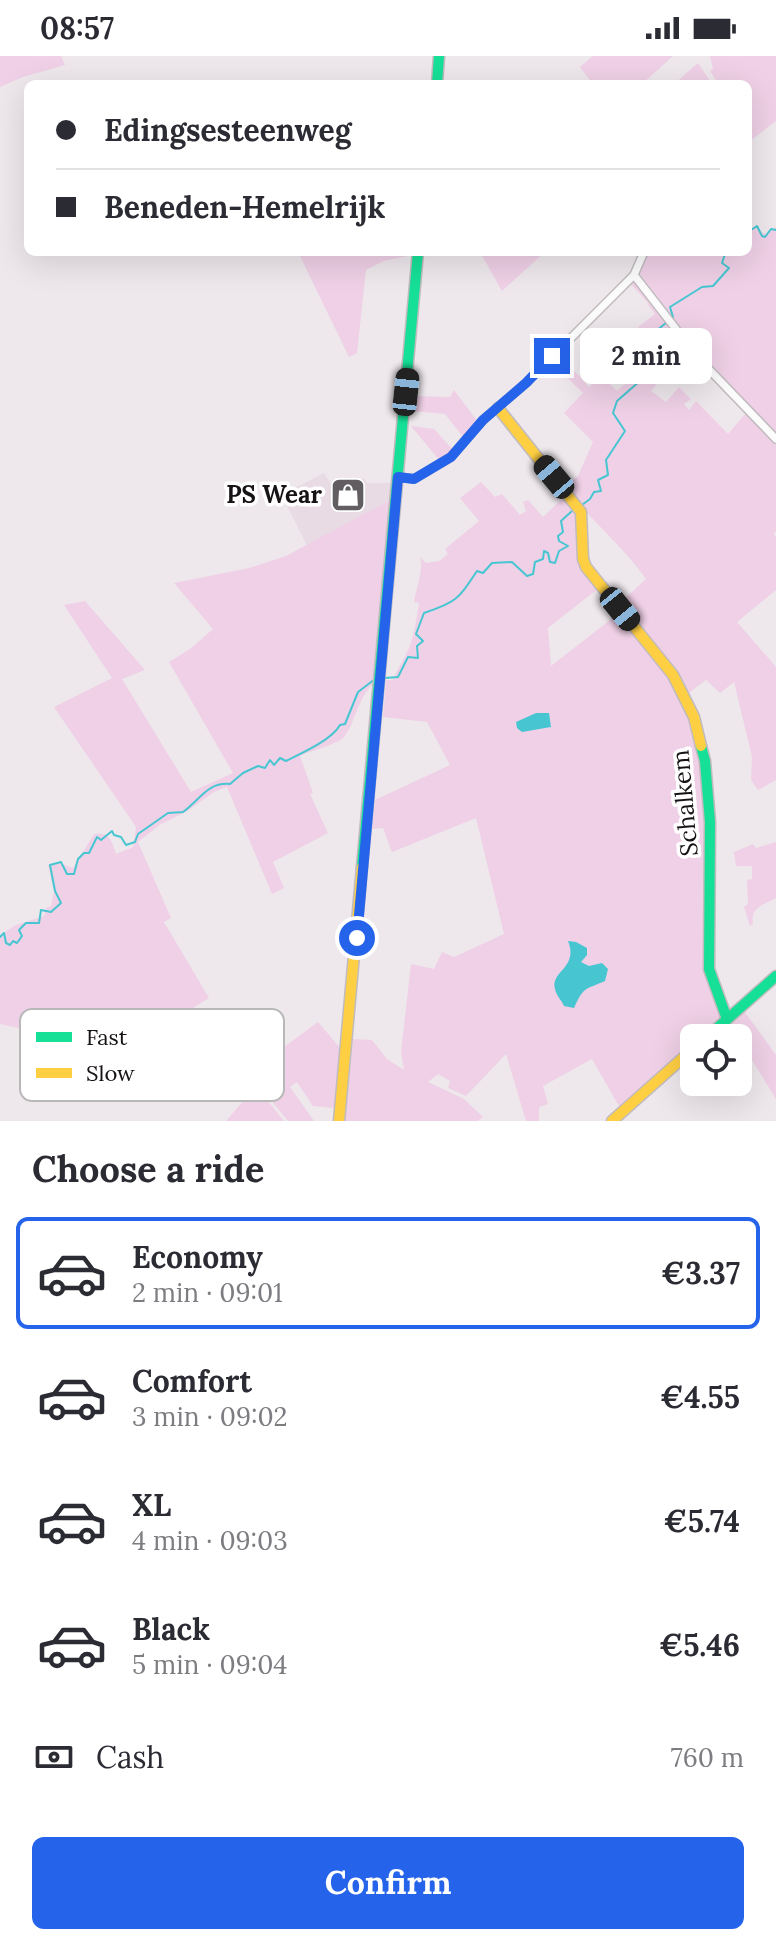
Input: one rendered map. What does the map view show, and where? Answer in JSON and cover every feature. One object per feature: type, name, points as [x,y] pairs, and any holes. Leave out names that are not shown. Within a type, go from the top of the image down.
[{"type":"main road","points":[[437,80],[439,56]]},
{"type":"main road","points":[[339,1121],[420,256]]},
{"type":"main road","name":"Schalkem","points":[[498,408],[581,512],[586,567],[673,675],[692,713],[705,761],[710,822],[709,969],[727,1019]]},
{"type":"main road","points":[[721,1024],[776,976]]},
{"type":"main road","points":[[612,1121],[680,1060]]},
{"type":"street","points":[[398,477],[414,479],[451,457],[483,420],[526,383],[634,275],[642,256]]},
{"type":"street","points":[[634,275],[700,360],[776,439]]},
{"type":"shaded area","points":[[0,56],[61,56],[65,65],[0,87]]},
{"type":"shaded area","points":[[593,56],[673,56],[646,80],[590,80],[580,67]]},
{"type":"shaded area","points":[[710,56],[776,56],[776,121],[752,139],[752,80],[716,80],[710,71],[713,69]]},
{"type":"shaded area","points":[[698,63],[709,80],[679,80]]},
{"type":"shaded area","points":[[776,227],[776,435],[705,360],[638,272],[645,256],[752,256],[752,228],[765,234]]},
{"type":"shaded area","points":[[300,256],[407,256],[384,261],[366,270],[357,353],[349,357]]},
{"type":"shaded area","points":[[482,256],[541,256],[502,291]]},
{"type":"shaded area","points":[[635,281],[687,348],[651,391],[666,402],[679,387],[691,399],[684,404],[689,410],[696,401],[728,434],[745,414],[776,443],[776,590],[737,622],[776,667],[776,780],[758,790],[751,780],[752,757],[734,682],[720,693],[706,680],[686,695],[619,604],[646,579],[565,487],[578,476],[593,442],[564,413],[583,393],[550,361],[559,354],[589,387],[601,375],[617,391],[626,383],[630,365],[644,350],[638,344],[645,334],[638,327],[655,314],[630,283]]},
{"type":"shaded area","points":[[454,390],[478,422],[464,438],[445,414],[412,411],[414,396],[450,397]]},
{"type":"shaded area","points":[[411,426],[434,429],[453,450],[440,461]]},
{"type":"shaded area","points":[[324,473],[336,492],[347,485],[350,489],[358,488],[364,478],[367,483],[392,483],[390,500],[307,546],[282,495]]},
{"type":"shaded area","points":[[481,482],[495,497],[502,494],[520,515],[526,511],[523,502],[528,500],[543,517],[566,495],[576,510],[578,548],[599,588],[548,628],[551,666],[619,613],[660,664],[683,700],[698,745],[705,792],[707,969],[723,1017],[715,1024],[680,1024],[680,1055],[620,1108],[592,1059],[543,1086],[548,1104],[539,1107],[539,1121],[526,1121],[506,1054],[466,1096],[448,1088],[450,1081],[438,1074],[428,1082],[464,1099],[483,1117],[478,1121],[345,1121],[353,1039],[372,1040],[387,1059],[404,1070],[401,1052],[411,964],[434,969],[442,952],[454,957],[504,934],[476,818],[392,852],[383,828],[372,829],[375,800],[450,765],[427,722],[383,717],[386,680],[393,680],[412,639],[419,603],[414,602],[420,557],[426,563],[439,561],[448,554],[445,549],[479,521],[460,498]]},
{"type":"shaded area","points":[[390,500],[372,685],[343,738],[300,756],[313,793],[310,794],[328,833],[273,862],[284,888],[272,894],[227,787],[214,792],[138,842],[171,918],[164,922],[209,998],[191,1009],[20,1009],[20,1028],[0,1024],[0,935],[16,925],[44,916],[46,908],[51,906],[54,891],[48,865],[59,863],[73,868],[94,834],[106,836],[116,854],[133,847],[136,827],[54,707],[112,678],[64,605],[85,601],[145,670],[122,679],[191,792],[233,773],[169,662],[213,629],[174,583],[249,568],[286,556]]},
{"type":"shaded area","points":[[776,842],[776,898],[756,910],[750,926],[744,907],[748,904],[747,880],[752,879],[752,866],[736,866],[734,852],[753,844],[756,848]]},
{"type":"shaded area","points":[[744,1011],[776,1055],[776,1099],[752,1060],[752,1024],[729,1023]]},
{"type":"shaded area","points":[[318,1022],[340,1048],[334,1108],[313,1106],[297,1082],[290,1087],[314,1121],[288,1121],[272,1101],[284,1101],[284,1047]]},
{"type":"shaded area","points":[[243,1101],[268,1101],[284,1121],[226,1121]]},
{"type":"water","points":[[536,713],[549,713],[551,727],[522,732],[517,728],[516,722]]},
{"type":"water","points":[[568,941],[587,948],[587,955],[581,962],[589,966],[602,963],[608,969],[605,981],[586,990],[574,1008],[564,1006],[555,989],[556,978],[570,957]]},
{"type":"waterway","points":[[752,229],[757,226],[765,237],[771,229],[776,230]]},
{"type":"waterway","points":[[673,317],[670,307],[702,287],[713,286],[729,268],[722,263],[724,256]]},
{"type":"waterway","points":[[582,505],[594,492],[601,491],[598,480],[608,475],[606,460],[625,431],[613,413],[617,401],[641,380],[642,367],[656,331],[666,323]]},
{"type":"waterway","points":[[385,678],[398,677],[408,657],[418,658],[417,646],[423,641],[416,634],[424,613],[455,599],[477,571],[483,573],[492,563],[512,562],[527,576],[533,574],[535,562],[543,559],[544,551],[548,553],[550,562],[555,563],[559,551],[568,546],[559,541],[558,536],[563,532],[561,521],[572,511]]},
{"type":"waterway","points":[[0,937],[4,933],[6,943],[17,943],[22,936],[19,930],[26,923],[39,923],[41,910],[51,912],[61,903],[55,891],[50,865],[61,862],[67,874],[74,874],[78,859],[89,853],[97,837],[101,840],[112,831],[126,845],[135,842],[138,834],[168,813],[183,812],[215,786],[230,784],[258,766],[265,768],[270,760],[274,765],[280,758],[286,761],[315,746],[345,724],[358,692],[375,679]]},
{"type":"traffic: fast","points":[[437,80],[439,56]]},
{"type":"traffic: fast","points":[[362,867],[418,256]]},
{"type":"traffic: fast","points":[[701,746],[710,822],[709,969],[727,1019]]},
{"type":"traffic: fast","points":[[722,1024],[776,976]]},
{"type":"traffic: slow","points":[[498,408],[581,512],[586,567],[673,675],[694,717],[701,746]]},
{"type":"traffic: slow","points":[[339,1121],[362,867]]},
{"type":"traffic: slow","points":[[612,1121],[680,1060]]},
{"type":"place","name":"PS Wear","points":[[348,495]]},
{"type":"route","points":[[357,938],[398,477],[414,479],[451,457],[483,420],[552,356]]}]
